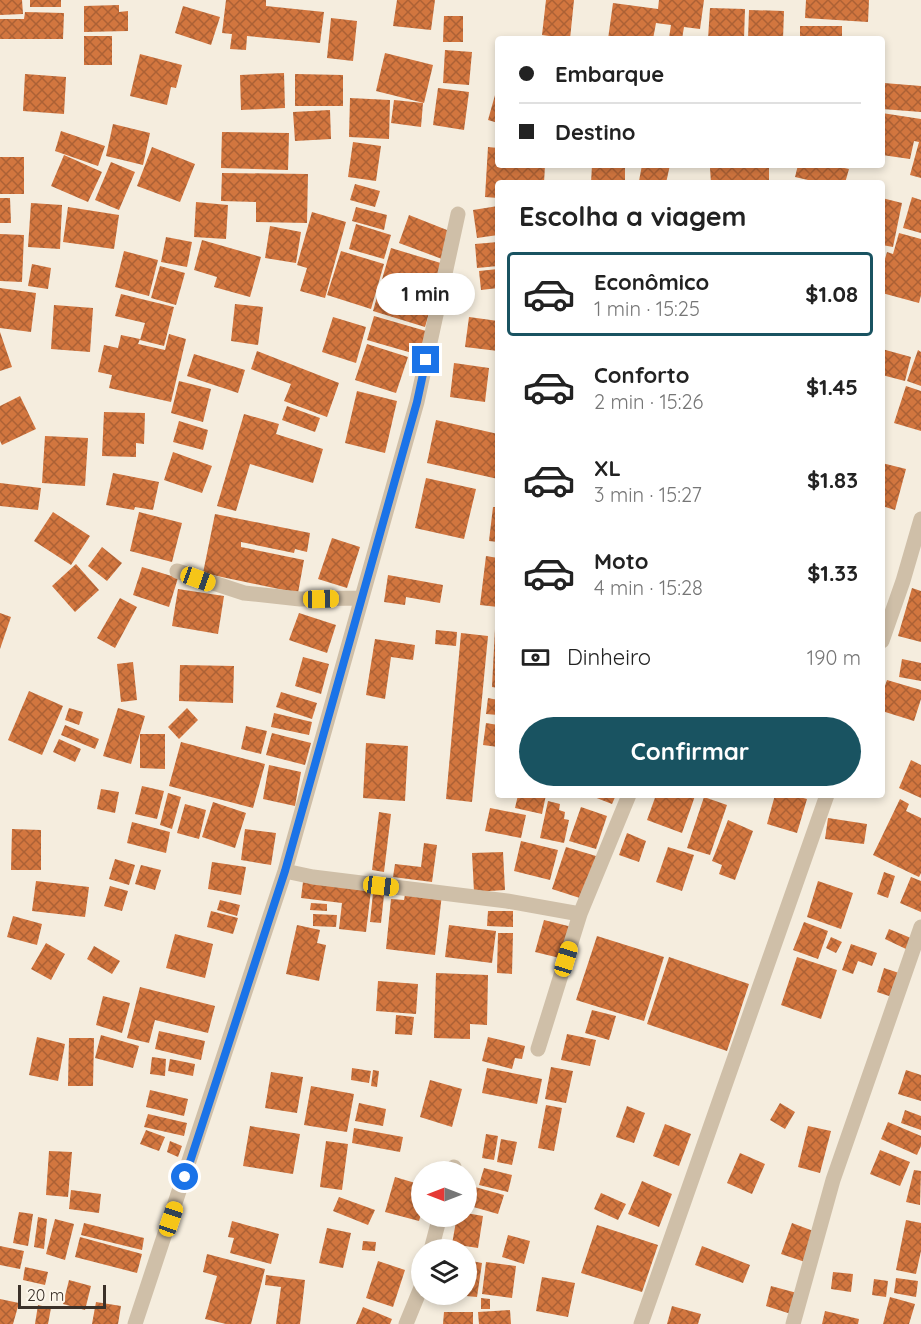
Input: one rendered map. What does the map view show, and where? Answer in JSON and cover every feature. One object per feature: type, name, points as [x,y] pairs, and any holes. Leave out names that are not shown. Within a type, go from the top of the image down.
[{"type":"street","points":[[135,1324],[285,871],[417,402],[458,214]]},
{"type":"street","points":[[885,632],[921,519]]},
{"type":"street","points":[[177,571],[244,593],[300,599],[361,598]]},
{"type":"street","points":[[538,1049],[580,914],[628,798]]},
{"type":"street","points":[[640,1324],[827,798]]},
{"type":"street","points":[[285,871],[314,878],[507,901],[580,914]]},
{"type":"street","points":[[793,1324],[833,1180],[921,927]]},
{"type":"street","points":[[406,1324],[414,1305]]},
{"type":"building","points":[[0,0],[22,0],[23,14],[0,15]]},
{"type":"building","points":[[30,0],[61,0],[61,7],[30,7]]},
{"type":"building","points":[[226,0],[266,0],[266,6],[324,12],[320,43],[247,36],[246,50],[230,49],[232,34],[222,33]]},
{"type":"building","points":[[397,0],[435,0],[431,30],[393,26]]},
{"type":"building","points":[[546,0],[574,0],[570,36],[542,35]]},
{"type":"building","points":[[659,0],[704,0],[700,29],[684,27],[682,36],[669,36],[671,25],[656,23],[654,36],[608,36],[613,3],[658,9]]},
{"type":"building","points":[[806,0],[869,0],[868,22],[805,18]]},
{"type":"building","points":[[119,5],[119,12],[128,11],[128,31],[84,32],[84,6]]},
{"type":"building","points":[[183,6],[220,17],[211,45],[175,33]]},
{"type":"building","points":[[710,8],[745,9],[744,36],[708,36]]},
{"type":"building","points":[[749,10],[784,11],[783,36],[748,36]]},
{"type":"building","points":[[25,12],[64,13],[63,39],[0,39],[0,19],[24,19]]},
{"type":"building","points":[[444,16],[463,16],[463,42],[443,42]]},
{"type":"building","points":[[331,18],[357,21],[353,61],[327,58]]},
{"type":"building","points":[[800,26],[842,26],[842,36],[800,36]]},
{"type":"building","points":[[84,36],[112,36],[112,65],[84,65]]},
{"type":"building","points":[[445,50],[472,52],[469,85],[443,83]]},
{"type":"building","points":[[385,53],[433,65],[424,103],[376,91]]},
{"type":"building","points":[[140,54],[182,65],[176,88],[171,87],[167,105],[130,96]]},
{"type":"building","points":[[284,73],[285,108],[241,110],[240,75]]},
{"type":"building","points":[[25,74],[66,77],[64,114],[23,111]]},
{"type":"building","points":[[295,74],[343,75],[343,106],[295,106]]},
{"type":"building","points":[[885,83],[921,86],[921,112],[885,109]]},
{"type":"building","points":[[438,88],[469,92],[464,130],[433,125]]},
{"type":"building","points":[[495,95],[495,122],[488,120]]},
{"type":"building","points":[[350,98],[390,100],[389,139],[349,137]]},
{"type":"building","points":[[394,100],[423,103],[421,127],[391,123]]},
{"type":"building","points":[[330,110],[331,139],[295,141],[293,112]]},
{"type":"building","points":[[885,113],[921,119],[921,178],[910,175],[919,142],[914,141],[910,159],[885,155]]},
{"type":"building","points":[[113,124],[150,133],[143,165],[106,156]]},
{"type":"building","points":[[61,131],[105,146],[98,166],[55,151]]},
{"type":"building","points":[[222,132],[289,133],[288,170],[221,168]]},
{"type":"building","points":[[353,142],[381,146],[376,181],[348,177]]},
{"type":"building","points":[[152,147],[195,164],[180,202],[137,186]]},
{"type":"building","points":[[488,147],[495,148],[495,168],[545,168],[544,180],[495,180],[495,198],[485,197]]},
{"type":"building","points":[[64,155],[102,172],[88,202],[51,186]]},
{"type":"building","points":[[0,157],[24,157],[24,194],[0,194]]},
{"type":"building","points":[[111,162],[135,172],[119,210],[95,200]]},
{"type":"building","points":[[592,168],[625,168],[625,180],[591,180]]},
{"type":"building","points":[[641,168],[669,168],[667,180],[639,180]]},
{"type":"building","points":[[710,168],[769,168],[769,180],[711,180]]},
{"type":"building","points":[[797,168],[849,169],[846,180],[808,180],[795,177]]},
{"type":"building","points":[[222,173],[308,174],[307,223],[256,222],[256,202],[221,201]]},
{"type":"building","points":[[355,184],[380,191],[375,207],[350,200]]},
{"type":"building","points":[[912,197],[921,200],[921,233],[903,228]]},
{"type":"building","points":[[0,198],[10,198],[11,223],[0,223]]},
{"type":"building","points":[[885,199],[902,203],[893,247],[885,246]]},
{"type":"building","points":[[196,202],[228,205],[226,239],[194,237]]},
{"type":"building","points":[[31,203],[62,205],[60,249],[28,247]]},
{"type":"building","points":[[495,206],[495,235],[477,238],[473,210]]},
{"type":"building","points":[[68,207],[119,215],[114,249],[63,242]]},
{"type":"building","points":[[356,207],[387,215],[384,230],[352,221]]},
{"type":"building","points":[[312,212],[346,222],[325,298],[300,291],[307,268],[297,265]]},
{"type":"building","points":[[409,215],[452,232],[442,259],[399,243]]},
{"type":"building","points":[[356,224],[391,235],[384,259],[349,249]]},
{"type":"building","points":[[270,226],[301,232],[296,263],[265,258]]},
{"type":"building","points":[[899,233],[921,239],[919,303],[885,294],[885,259],[887,252],[893,254]]},
{"type":"building","points":[[0,234],[24,235],[22,282],[0,281]]},
{"type":"building","points":[[166,237],[192,242],[187,267],[161,262]]},
{"type":"building","points":[[202,240],[261,257],[250,297],[214,287],[217,277],[194,270]]},
{"type":"building","points":[[495,242],[495,266],[477,268],[475,244]]},
{"type":"building","points":[[391,248],[444,264],[425,327],[373,311]]},
{"type":"building","points":[[124,251],[158,260],[149,296],[115,287]]},
{"type":"building","points":[[341,251],[384,264],[371,309],[327,295]]},
{"type":"building","points":[[32,264],[51,268],[48,289],[28,286]]},
{"type":"building","points":[[160,266],[185,273],[176,305],[151,298]]},
{"type":"building","points":[[495,269],[495,288],[481,290],[479,271]]},
{"type":"building","points":[[0,288],[36,293],[31,332],[0,328]]},
{"type":"building","points":[[121,294],[174,307],[164,346],[140,340],[145,323],[115,316]]},
{"type":"building","points":[[235,304],[263,307],[258,345],[231,341]]},
{"type":"building","points":[[54,305],[93,308],[90,352],[51,349]]},
{"type":"building","points":[[374,316],[426,331],[419,355],[367,340]]},
{"type":"building","points":[[333,317],[366,327],[356,363],[322,352]]},
{"type":"building","points":[[469,317],[495,321],[495,351],[465,347]]},
{"type":"building","points":[[0,332],[12,367],[0,371]]},
{"type":"building","points":[[169,334],[186,339],[171,402],[109,388],[112,375],[98,372],[104,345],[118,348],[121,335],[140,339],[138,344],[165,350]]},
{"type":"building","points":[[367,344],[408,357],[396,393],[355,380]]},
{"type":"building","points":[[885,350],[911,357],[905,381],[885,376]]},
{"type":"building","points":[[918,350],[921,352],[921,386],[907,381]]},
{"type":"building","points":[[257,351],[339,383],[327,417],[284,401],[291,384],[251,369]]},
{"type":"building","points":[[194,354],[245,370],[238,393],[187,376]]},
{"type":"building","points":[[454,363],[489,368],[485,402],[450,397]]},
{"type":"building","points":[[179,381],[211,389],[203,422],[171,413]]},
{"type":"building","points":[[906,386],[921,391],[921,431],[894,423]]},
{"type":"building","points":[[357,391],[397,401],[385,453],[345,443]]},
{"type":"building","points":[[20,396],[36,429],[2,445],[0,406]]},
{"type":"building","points":[[287,406],[320,418],[315,432],[282,420]]},
{"type":"building","points":[[104,412],[145,413],[144,444],[136,443],[136,457],[102,456]]},
{"type":"building","points":[[244,414],[279,424],[276,434],[323,449],[313,483],[250,464],[236,511],[217,506]]},
{"type":"building","points":[[436,420],[495,433],[495,478],[427,463]]},
{"type":"building","points":[[179,421],[208,430],[203,450],[173,442]]},
{"type":"building","points":[[45,436],[88,438],[85,486],[42,483]]},
{"type":"building","points":[[173,452],[212,466],[202,493],[164,480]]},
{"type":"building","points":[[885,464],[906,469],[895,510],[885,507]]},
{"type":"building","points":[[113,473],[159,482],[153,510],[135,507],[134,510],[106,505]]},
{"type":"building","points":[[426,478],[476,489],[464,539],[415,528]]},
{"type":"building","points":[[0,483],[41,488],[38,510],[0,506]]},
{"type":"building","points":[[493,507],[495,507],[495,542],[489,541]]},
{"type":"building","points":[[53,512],[90,536],[71,565],[34,541]]},
{"type":"building","points":[[139,512],[182,523],[172,562],[130,551]]},
{"type":"building","points":[[215,514],[310,533],[307,552],[295,549],[294,553],[241,542],[241,547],[304,560],[298,593],[203,573]]},
{"type":"building","points":[[332,538],[360,547],[347,588],[318,579]]},
{"type":"building","points":[[102,547],[122,563],[107,581],[88,566]]},
{"type":"building","points":[[486,556],[495,558],[495,607],[480,605]]},
{"type":"building","points":[[76,564],[99,590],[75,612],[52,586]]},
{"type":"building","points":[[142,567],[178,578],[169,607],[133,595]]},
{"type":"building","points":[[388,575],[443,585],[440,603],[406,597],[405,605],[384,602]]},
{"type":"building","points":[[912,588],[921,591],[921,642],[898,636]]},
{"type":"building","points":[[178,589],[224,596],[218,634],[172,626]]},
{"type":"building","points":[[120,598],[137,607],[115,648],[97,638]]},
{"type":"building","points":[[0,613],[11,617],[0,649]]},
{"type":"building","points":[[299,613],[336,625],[327,653],[289,640]]},
{"type":"building","points":[[495,629],[495,688],[492,687]]},
{"type":"building","points":[[436,630],[457,632],[456,646],[435,644]]},
{"type":"building","points":[[461,633],[488,636],[472,802],[446,799]]},
{"type":"building","points":[[375,639],[415,645],[413,660],[391,657],[385,699],[366,695]]},
{"type":"building","points":[[303,657],[329,664],[321,694],[295,686]]},
{"type":"building","points":[[902,659],[921,663],[921,681],[899,677]]},
{"type":"building","points":[[133,662],[137,700],[121,702],[117,664]]},
{"type":"building","points":[[180,665],[234,666],[233,703],[179,701]]},
{"type":"building","points":[[887,680],[921,690],[921,699],[914,721],[885,712]]},
{"type":"building","points":[[29,691],[63,706],[42,755],[8,740]]},
{"type":"building","points":[[281,692],[317,703],[312,719],[276,707]]},
{"type":"building","points":[[488,698],[495,699],[495,715],[486,714]]},
{"type":"building","points":[[69,708],[83,712],[79,725],[65,720]]},
{"type":"building","points":[[118,708],[145,716],[131,764],[103,756]]},
{"type":"building","points":[[187,708],[198,720],[179,739],[168,727]]},
{"type":"building","points":[[274,713],[312,722],[309,735],[271,727]]},
{"type":"building","points":[[486,723],[495,724],[495,747],[483,745]]},
{"type":"building","points":[[65,725],[99,739],[95,749],[61,735]]},
{"type":"building","points":[[246,726],[267,731],[261,754],[241,749]]},
{"type":"building","points":[[272,733],[311,743],[305,765],[266,755]]},
{"type":"building","points":[[140,734],[165,734],[165,769],[140,768]]},
{"type":"building","points":[[59,739],[81,749],[75,762],[53,752]]},
{"type":"building","points":[[181,742],[265,764],[253,808],[169,786]]},
{"type":"building","points":[[366,743],[408,746],[405,801],[363,798]]},
{"type":"building","points":[[911,760],[921,765],[921,798],[899,788]]},
{"type":"building","points":[[269,765],[301,772],[295,806],[263,799]]},
{"type":"building","points":[[142,786],[164,791],[157,819],[135,814]]},
{"type":"building","points":[[101,789],[119,792],[115,813],[97,809]]},
{"type":"building","points":[[168,793],[181,797],[172,829],[160,825]]},
{"type":"building","points":[[517,798],[545,798],[542,814],[515,808]]},
{"type":"building","points":[[597,798],[615,798],[612,804]]},
{"type":"building","points":[[655,798],[694,798],[682,833],[647,820]]},
{"type":"building","points":[[704,798],[727,805],[710,855],[687,848]]},
{"type":"building","points":[[774,798],[807,799],[797,833],[767,824]]},
{"type":"building","points":[[900,799],[909,804],[906,811],[921,818],[921,873],[919,877],[873,855]]},
{"type":"building","points":[[548,801],[560,804],[559,810],[565,812],[564,819],[569,820],[564,843],[540,838]]},
{"type":"building","points":[[213,802],[246,813],[235,848],[202,837]]},
{"type":"building","points":[[185,804],[206,810],[199,839],[177,833]]},
{"type":"building","points":[[581,807],[607,816],[596,849],[569,841]]},
{"type":"building","points":[[490,808],[526,815],[521,838],[485,831]]},
{"type":"building","points":[[379,812],[391,814],[384,872],[372,870]]},
{"type":"building","points":[[828,818],[867,824],[864,844],[825,839]]},
{"type":"building","points":[[728,820],[753,831],[735,880],[719,874],[722,865],[712,861]]},
{"type":"building","points":[[132,822],[170,832],[166,853],[127,843]]},
{"type":"building","points":[[12,829],[41,830],[41,870],[11,870]]},
{"type":"building","points":[[245,829],[276,833],[271,865],[241,860]]},
{"type":"building","points":[[627,833],[646,841],[639,862],[619,855]]},
{"type":"building","points":[[521,841],[558,850],[550,880],[514,871]]},
{"type":"building","points":[[424,843],[437,845],[432,882],[393,877],[395,864],[421,867]]},
{"type":"building","points":[[566,847],[596,856],[583,899],[552,889]]},
{"type":"building","points":[[668,847],[694,855],[682,891],[656,882]]},
{"type":"building","points":[[503,852],[505,890],[474,892],[472,853]]},
{"type":"building","points":[[115,859],[135,865],[129,885],[109,879]]},
{"type":"building","points":[[212,862],[246,867],[241,895],[208,889]]},
{"type":"building","points":[[141,865],[161,870],[155,890],[135,884]]},
{"type":"building","points":[[884,872],[895,876],[888,898],[877,894]]},
{"type":"building","points":[[911,877],[921,881],[921,912],[900,903]]},
{"type":"building","points":[[36,881],[89,887],[85,917],[32,911]]},
{"type":"building","points":[[818,881],[853,893],[841,929],[807,917]]},
{"type":"building","points":[[303,882],[371,890],[366,932],[339,929],[342,903],[301,898]]},
{"type":"building","points":[[110,886],[128,891],[122,911],[104,906]]},
{"type":"building","points":[[406,889],[442,894],[435,955],[386,949],[391,899],[404,900]]},
{"type":"building","points":[[373,893],[384,895],[381,923],[370,922]]},
{"type":"building","points":[[220,900],[240,905],[237,916],[217,910]]},
{"type":"building","points":[[311,903],[327,904],[327,911],[310,910]]},
{"type":"building","points":[[211,911],[238,918],[233,934],[207,927]]},
{"type":"building","points":[[488,911],[513,911],[513,927],[487,926]]},
{"type":"building","points":[[313,914],[337,915],[336,927],[313,926]]},
{"type":"building","points":[[13,916],[42,924],[37,945],[7,937]]},
{"type":"building","points":[[544,920],[572,927],[564,959],[535,952]]},
{"type":"building","points":[[804,922],[828,931],[818,959],[793,950]]},
{"type":"building","points":[[297,925],[320,930],[317,943],[326,945],[319,981],[286,974]]},
{"type":"building","points":[[449,925],[496,931],[492,963],[445,957]]},
{"type":"building","points":[[889,929],[911,938],[906,949],[885,939]]},
{"type":"building","points":[[498,933],[513,933],[512,974],[497,973]]},
{"type":"building","points":[[175,934],[213,944],[205,978],[166,968]]},
{"type":"building","points":[[597,936],[664,957],[644,1021],[576,1000]]},
{"type":"building","points":[[831,937],[842,942],[836,953],[826,948]]},
{"type":"building","points":[[46,943],[65,954],[51,980],[31,969]]},
{"type":"building","points":[[851,944],[877,953],[872,966],[858,961],[853,974],[842,970]]},
{"type":"building","points":[[94,946],[120,961],[112,974],[87,959]]},
{"type":"building","points":[[669,957],[749,984],[727,1051],[647,1024]]},
{"type":"building","points":[[797,957],[837,970],[821,1019],[781,1005]]},
{"type":"building","points":[[884,968],[902,974],[895,998],[877,992]]},
{"type":"building","points":[[436,973],[488,975],[487,1025],[470,1024],[470,1039],[434,1038]]},
{"type":"building","points":[[378,981],[418,984],[416,1014],[376,1011]]},
{"type":"building","points":[[140,987],[215,1006],[208,1033],[155,1020],[149,1043],[127,1038]]},
{"type":"building","points":[[103,996],[130,1003],[122,1033],[96,1025]]},
{"type":"building","points":[[592,1010],[616,1016],[609,1040],[585,1033]]},
{"type":"building","points":[[396,1015],[414,1017],[412,1035],[395,1034]]},
{"type":"building","points":[[159,1031],[205,1041],[201,1060],[155,1049]]},
{"type":"building","points":[[567,1034],[596,1040],[590,1066],[561,1060]]},
{"type":"building","points":[[101,1035],[139,1046],[133,1068],[95,1058]]},
{"type":"building","points":[[37,1037],[65,1044],[58,1081],[29,1075]]},
{"type":"building","points":[[488,1037],[525,1046],[522,1059],[515,1058],[512,1069],[482,1061]]},
{"type":"building","points":[[69,1038],[94,1038],[93,1086],[68,1086]]},
{"type":"building","points":[[152,1057],[166,1059],[165,1076],[150,1074]]},
{"type":"building","points":[[170,1059],[195,1064],[193,1076],[168,1071]]},
{"type":"building","points":[[551,1067],[573,1071],[566,1103],[545,1099]]},
{"type":"building","points":[[352,1068],[371,1071],[369,1083],[351,1080]]},
{"type":"building","points":[[487,1068],[542,1079],[537,1104],[482,1093]]},
{"type":"building","points":[[373,1070],[379,1071],[377,1087],[371,1086]]},
{"type":"building","points":[[906,1070],[921,1075],[921,1101],[898,1094]]},
{"type":"building","points":[[271,1072],[303,1077],[297,1113],[265,1108]]},
{"type":"building","points":[[430,1080],[462,1089],[452,1127],[420,1117]]},
{"type":"building","points":[[311,1086],[354,1094],[347,1132],[304,1125]]},
{"type":"building","points":[[150,1090],[188,1099],[184,1116],[146,1107]]},
{"type":"building","points":[[359,1103],[386,1109],[383,1126],[355,1121]]},
{"type":"building","points":[[780,1103],[795,1112],[785,1129],[770,1120]]},
{"type":"building","points":[[546,1105],[562,1108],[554,1151],[538,1148]]},
{"type":"building","points":[[627,1106],[645,1113],[634,1143],[616,1137]]},
{"type":"building","points":[[905,1110],[921,1116],[921,1130],[901,1123]]},
{"type":"building","points":[[148,1114],[187,1123],[184,1136],[144,1127]]},
{"type":"building","points":[[888,1122],[921,1136],[921,1146],[917,1155],[881,1139]]},
{"type":"building","points":[[665,1124],[691,1134],[679,1166],[653,1156]]},
{"type":"building","points":[[250,1126],[300,1134],[293,1174],[243,1166]]},
{"type":"building","points":[[808,1126],[831,1131],[820,1173],[798,1167]]},
{"type":"building","points":[[354,1128],[403,1137],[400,1152],[352,1143]]},
{"type":"building","points":[[146,1130],[165,1137],[159,1151],[140,1144]]},
{"type":"building","points":[[486,1134],[498,1136],[494,1160],[482,1158]]},
{"type":"building","points":[[501,1139],[517,1142],[512,1165],[497,1162]]},
{"type":"building","points":[[170,1141],[182,1146],[178,1157],[167,1152]]},
{"type":"building","points":[[326,1141],[348,1144],[342,1190],[320,1187]]},
{"type":"building","points":[[880,1150],[910,1162],[900,1186],[870,1174]]},
{"type":"building","points":[[49,1151],[72,1152],[68,1197],[46,1195]]},
{"type":"building","points":[[740,1153],[765,1164],[752,1194],[727,1183]]},
{"type":"building","points":[[484,1168],[512,1175],[508,1192],[479,1185]]},
{"type":"building","points":[[914,1170],[921,1171],[920,1205],[906,1202]]},
{"type":"building","points":[[395,1177],[411,1182],[411,1219],[385,1212]]},
{"type":"building","points":[[642,1181],[672,1194],[659,1227],[628,1214]]},
{"type":"building","points":[[477,1188],[504,1195],[498,1214],[477,1208]]},
{"type":"building","points":[[71,1190],[101,1194],[99,1213],[69,1209]]},
{"type":"building","points":[[601,1193],[626,1204],[618,1220],[594,1209]]},
{"type":"building","points":[[339,1197],[375,1210],[368,1225],[333,1211]]},
{"type":"building","points":[[19,1212],[33,1214],[28,1246],[13,1243]]},
{"type":"building","points":[[477,1215],[483,1216],[478,1248],[477,1239],[453,1239],[455,1227],[477,1227]]},
{"type":"building","points":[[38,1217],[47,1219],[44,1249],[34,1247]]},
{"type":"building","points":[[55,1219],[74,1224],[65,1260],[46,1254]]},
{"type":"building","points":[[906,1220],[921,1223],[921,1251],[916,1274],[896,1270]]},
{"type":"building","points":[[232,1221],[279,1234],[271,1264],[230,1253],[234,1238],[228,1237]]},
{"type":"building","points":[[84,1223],[144,1238],[142,1250],[81,1235]]},
{"type":"building","points":[[792,1223],[816,1232],[805,1262],[781,1254]]},
{"type":"building","points":[[597,1225],[658,1245],[642,1292],[581,1273]]},
{"type":"building","points":[[327,1228],[351,1233],[343,1268],[319,1263]]},
{"type":"building","points":[[508,1235],[530,1241],[524,1264],[502,1257]]},
{"type":"building","points":[[80,1237],[142,1254],[137,1273],[75,1257]]},
{"type":"building","points":[[363,1241],[376,1242],[375,1251],[362,1250]]},
{"type":"building","points":[[0,1246],[24,1251],[20,1269],[0,1265]]},
{"type":"building","points":[[702,1246],[750,1265],[743,1283],[695,1265]]},
{"type":"building","points":[[207,1254],[265,1269],[251,1324],[226,1324],[205,1319],[217,1276],[203,1272]]},
{"type":"building","points":[[378,1261],[405,1270],[393,1307],[366,1298]]},
{"type":"building","points":[[477,1262],[482,1263],[477,1297]]},
{"type":"building","points":[[486,1262],[516,1266],[512,1298],[482,1294]]},
{"type":"building","points":[[25,1267],[48,1272],[45,1285],[23,1280]]},
{"type":"building","points":[[833,1272],[853,1274],[851,1292],[831,1289]]},
{"type":"building","points":[[266,1275],[305,1280],[300,1324],[276,1324],[281,1287],[265,1285]]},
{"type":"building","points":[[542,1277],[575,1283],[568,1317],[536,1311]]},
{"type":"building","points":[[896,1278],[918,1281],[916,1297],[894,1293]]},
{"type":"building","points":[[874,1279],[888,1281],[886,1297],[872,1295]]},
{"type":"building","points":[[69,1280],[91,1286],[85,1310],[63,1304]]},
{"type":"building","points":[[771,1286],[797,1293],[791,1314],[766,1306]]},
{"type":"building","points":[[890,1297],[915,1304],[909,1324],[883,1324]]},
{"type":"building","points":[[481,1298],[490,1299],[490,1309],[481,1309]]},
{"type":"building","points":[[0,1299],[19,1303],[13,1324],[0,1324]]},
{"type":"building","points":[[96,1302],[121,1306],[118,1324],[92,1324]]},
{"type":"building","points":[[38,1305],[51,1308],[48,1324],[35,1324]]},
{"type":"building","points":[[672,1306],[701,1314],[698,1324],[667,1324]]},
{"type":"building","points":[[363,1307],[392,1319],[390,1324],[356,1324]]},
{"type":"building","points":[[510,1310],[511,1324],[479,1324],[478,1312]]},
{"type":"building","points":[[825,1311],[859,1319],[858,1324],[822,1324]]},
{"type":"building","points":[[444,1312],[473,1312],[473,1324],[443,1324]]},
{"type":"route","points":[[185,1177],[285,871],[417,402],[426,360]]}]
